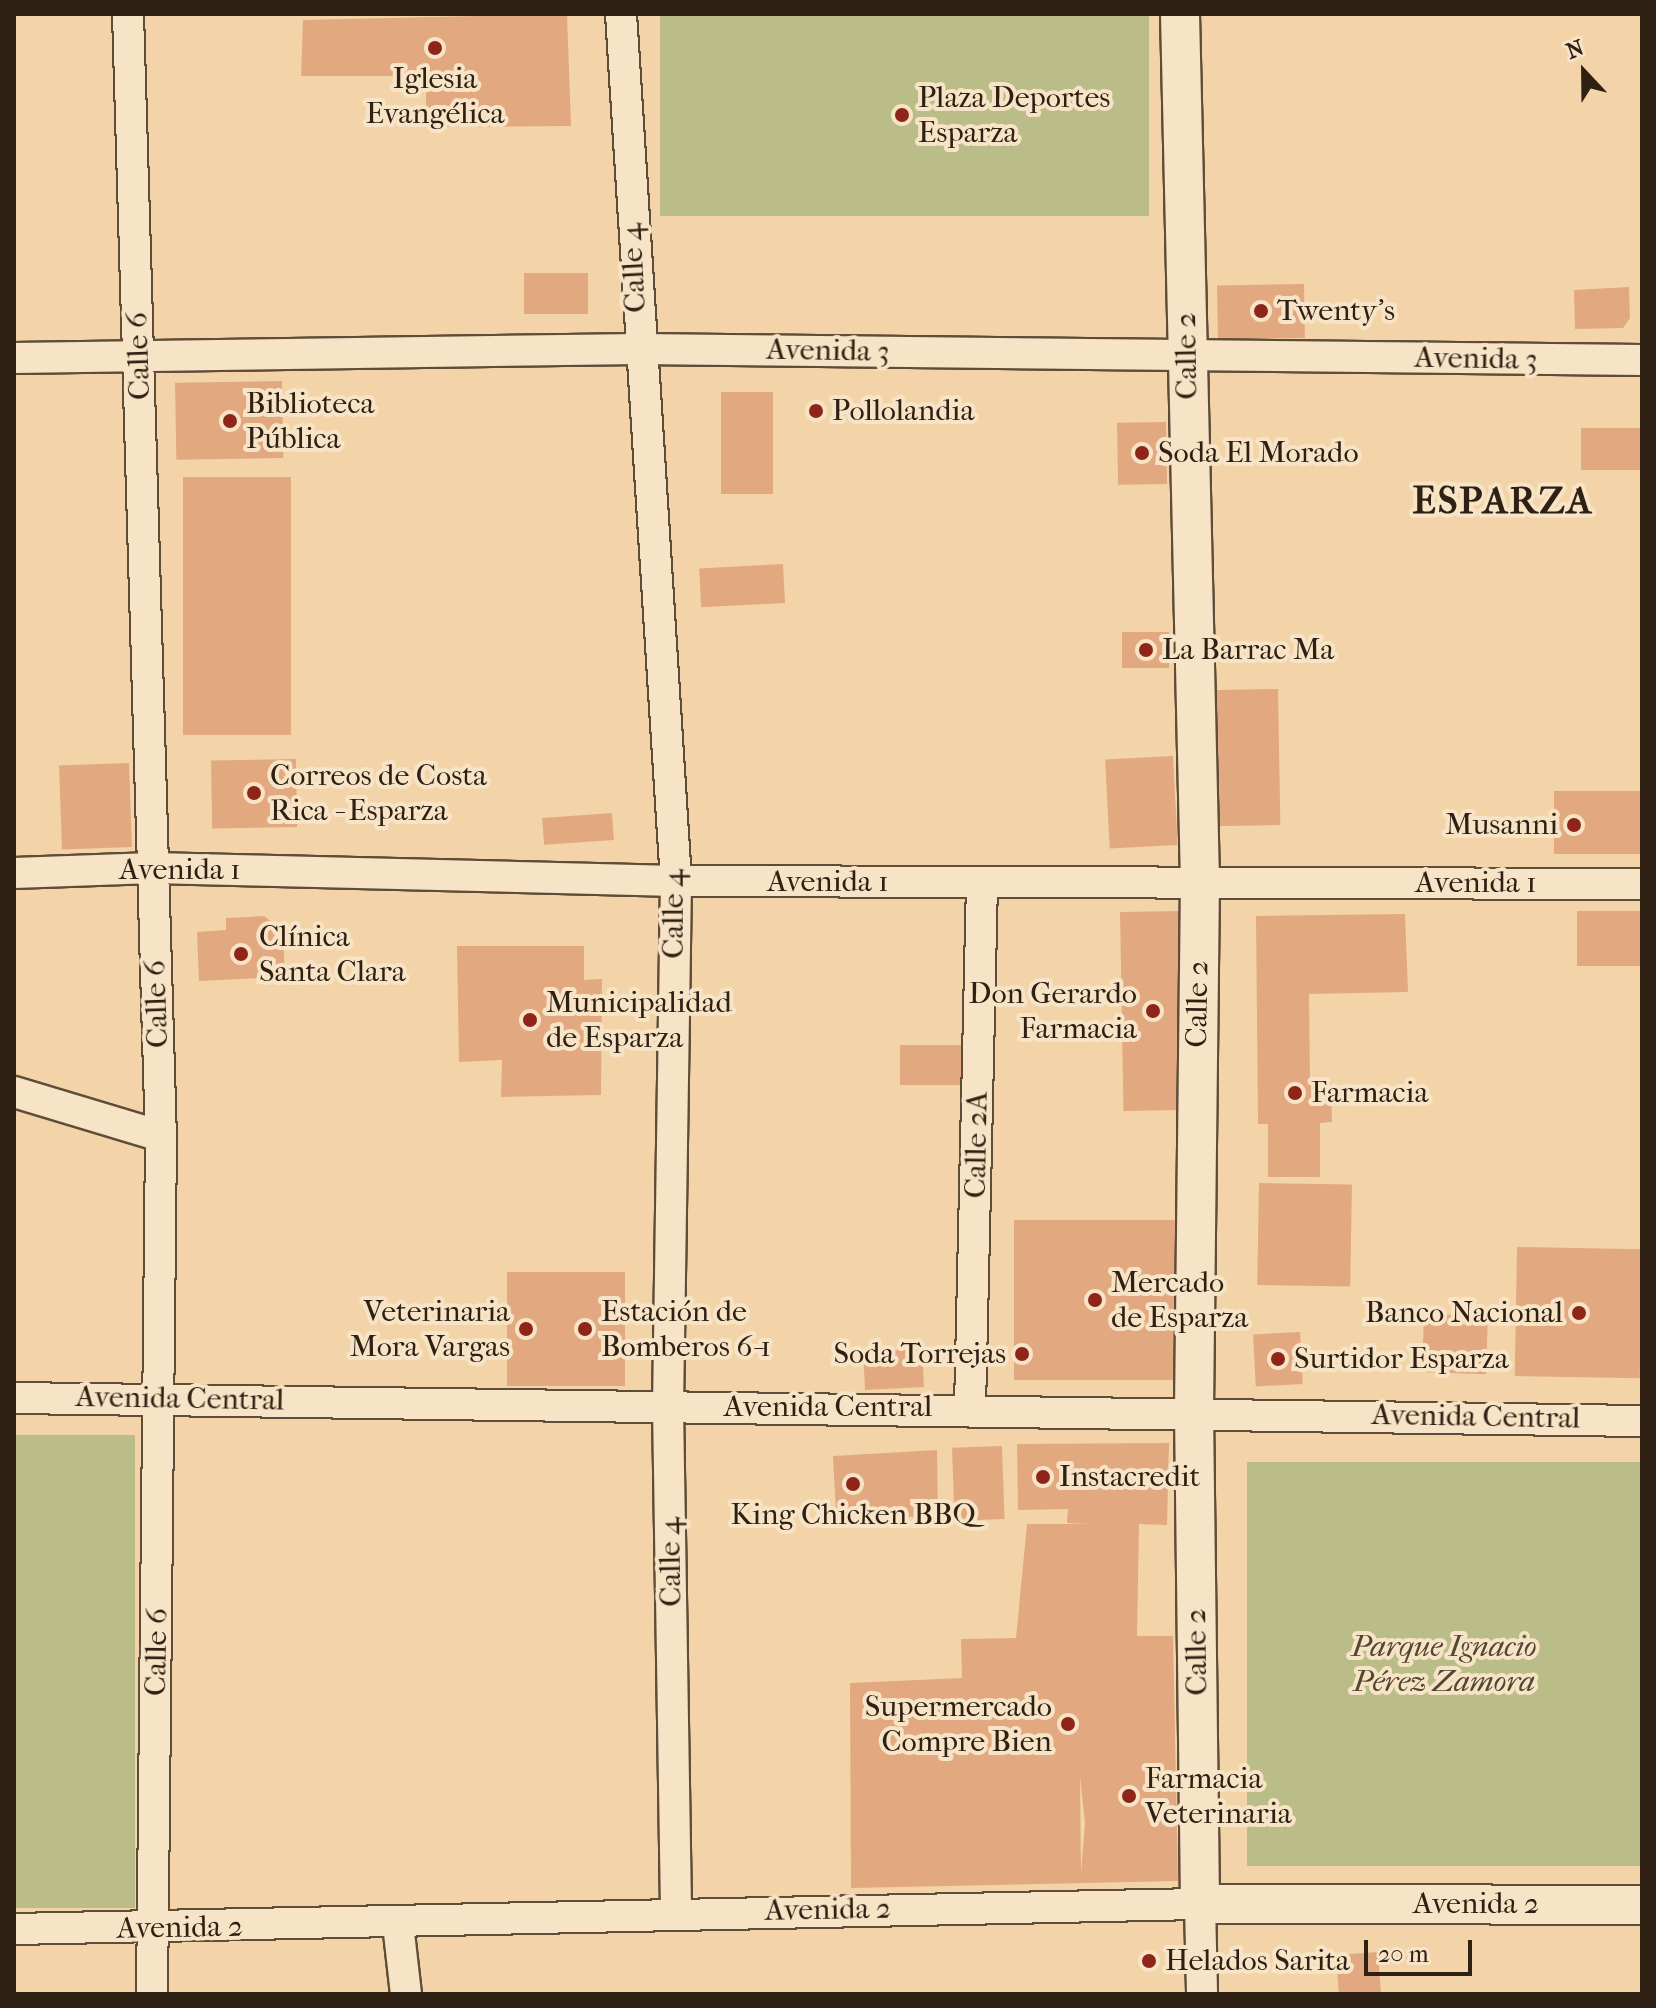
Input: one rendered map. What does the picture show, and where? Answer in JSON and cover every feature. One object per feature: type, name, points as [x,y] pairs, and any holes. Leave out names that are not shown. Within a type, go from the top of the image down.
[{"type":"street","name":"Calle 6","points":[[128,14],[161,1136],[161,1398],[152,1994]]},
{"type":"street","name":"Calle 4","points":[[621,14],[639,349],[676,881],[668,1406],[676,1912]]},
{"type":"street","name":"Calle 2","points":[[1180,14],[1200,881],[1194,1411],[1202,1994]]},
{"type":"street","name":"Avenida 3","points":[[14,358],[639,349],[1642,360]]},
{"type":"street","name":"Avenida 1","points":[[14,873],[153,868],[676,881],[1642,884]]},
{"type":"street","name":"Calle 2A","points":[[970,1408],[982,882]]},
{"type":"street","points":[[14,1092],[161,1136]]},
{"type":"street","name":"Avenida Central","points":[[14,1398],[1194,1411],[1642,1421]]},
{"type":"street","name":"Avenida 2","points":[[14,1929],[398,1924],[676,1912],[1200,1904],[1642,1905]]},
{"type":"street","points":[[398,1924],[406,1994]]},
{"type":"green space","name":"Plaza Deportes Esparza","points":[[660,14],[1149,14],[1149,216],[660,216]]},
{"type":"green space","points":[[14,1435],[135,1435],[135,1908],[14,1908]]},
{"type":"green space","name":"Parque Ignacio Pérez Zamora","points":[[1247,1462],[1642,1462],[1642,1866],[1247,1866]]},
{"type":"building","name":"Iglesia Evangélica","points":[[567,14],[571,126],[426,127],[426,76],[301,76],[303,20]]},
{"type":"building","points":[[524,273],[588,273],[588,314],[524,314]]},
{"type":"building","name":"Twenty's","points":[[1304,284],[1305,338],[1218,340],[1217,286]]},
{"type":"building","points":[[1629,287],[1630,318],[1623,328],[1575,329],[1574,290]]},
{"type":"building","name":"Biblioteca Pública","points":[[282,381],[283,458],[176,460],[175,383]]},
{"type":"building","points":[[721,392],[773,392],[773,494],[721,494]]},
{"type":"building","name":"Soda El Morado","points":[[1166,422],[1167,484],[1118,485],[1117,423]]},
{"type":"building","points":[[1581,428],[1642,428],[1642,470],[1581,470]]},
{"type":"building","points":[[183,477],[291,477],[291,735],[183,735]]},
{"type":"building","points":[[783,564],[785,603],[701,607],[699,568]]},
{"type":"building","name":"La Barrac Ma","points":[[1122,632],[1169,632],[1169,668],[1122,668]]},
{"type":"building","points":[[1278,689],[1280,825],[1205,826],[1203,690]]},
{"type":"building","points":[[1173,756],[1178,845],[1110,848],[1105,760]]},
{"type":"building","name":"Correos de Costa Rica - Esparza","points":[[296,759],[297,827],[212,828],[211,760]]},
{"type":"building","points":[[129,763],[132,847],[62,849],[59,765]]},
{"type":"building","points":[[1554,791],[1642,791],[1642,854],[1554,854]]},
{"type":"building","points":[[612,813],[614,840],[544,845],[542,818]]},
{"type":"building","points":[[1181,911],[1184,1110],[1123,1111],[1120,912]]},
{"type":"building","points":[[1577,911],[1642,911],[1642,966],[1577,966]]},
{"type":"building","points":[[1405,914],[1408,992],[1309,994],[1310,1083],[1331,1082],[1332,1122],[1320,1123],[1320,1177],[1268,1177],[1268,1124],[1258,1124],[1256,916]]},
{"type":"building","name":"Clínica Santa Clara","points":[[264,916],[283,931],[285,977],[199,981],[197,932],[226,930],[226,918]]},
{"type":"building","name":"Municipalidad de Esparza","points":[[457,946],[584,946],[584,980],[602,979],[601,1095],[501,1097],[502,1060],[459,1062]]},
{"type":"building","points":[[900,1045],[966,1045],[966,1085],[900,1085]]},
{"type":"building","points":[[1259,1183],[1352,1185],[1350,1287],[1257,1285]]},
{"type":"building","name":"Mercado de Esparza","points":[[1014,1220],[1178,1220],[1178,1380],[1014,1380]]},
{"type":"building","name":"Banco Nacional","points":[[1517,1247],[1642,1249],[1640,1378],[1515,1376]]},
{"type":"building","name":"Estación de Bomberos 6-1","points":[[507,1272],[625,1272],[625,1386],[507,1386]]},
{"type":"building","points":[[1424,1314],[1488,1316],[1486,1374],[1422,1372]]},
{"type":"building","name":"Surtidor Esparza","points":[[1300,1332],[1303,1384],[1256,1386],[1253,1334]]},
{"type":"building","points":[[922,1349],[924,1387],[865,1390],[863,1352]]},
{"type":"building","points":[[1169,1443],[1167,1525],[1139,1524],[1137,1636],[1173,1636],[1178,1881],[851,1888],[850,1683],[962,1678],[961,1639],[1016,1638],[1027,1524],[1089,1524],[1067,1523],[1068,1509],[1018,1510],[1017,1444]],"holes":[[[1080,1777],[1085,1823],[1081,1873]]]},
{"type":"building","points":[[1002,1446],[1005,1519],[955,1521],[952,1448]]},
{"type":"building","points":[[937,1450],[938,1516],[904,1517],[904,1510],[836,1513],[833,1456]]},
{"type":"building","points":[[1378,1952],[1381,1994],[1339,1994],[1336,1955]]},
{"type":"place","name":"Iglesia Evangélica","points":[[435,48]]},
{"type":"place","name":"Plaza Deportes Esparza","points":[[902,115]]},
{"type":"place","name":"Twenty's","points":[[1261,311]]},
{"type":"place","name":"Pollolandia","points":[[816,411]]},
{"type":"place","name":"Biblioteca Pública","points":[[230,421]]},
{"type":"place","name":"Soda El Morado","points":[[1142,453]]},
{"type":"place","name":"La Barrac Ma","points":[[1146,650]]},
{"type":"place","name":"Correos de Costa Rica - Esparza","points":[[254,793]]},
{"type":"place","name":"Musanni","points":[[1574,825]]},
{"type":"place","name":"Clínica Santa Clara","points":[[241,954]]},
{"type":"place","name":"Don Gerardo Farmacia","points":[[1153,1011]]},
{"type":"place","name":"Municipalidad de Esparza","points":[[530,1020]]},
{"type":"place","name":"Farmacia","points":[[1295,1093]]},
{"type":"place","name":"Mercado de Esparza","points":[[1095,1300]]},
{"type":"place","name":"Banco Nacional","points":[[1579,1313]]},
{"type":"place","name":"Veterinaria Mora Vargas","points":[[526,1329]]},
{"type":"place","name":"Estación de Bomberos 6-1","points":[[585,1329]]},
{"type":"place","name":"Soda Torrejas","points":[[1022,1354]]},
{"type":"place","name":"Surtidor Esparza","points":[[1278,1359]]},
{"type":"place","name":"Instacredit","points":[[1043,1477]]},
{"type":"place","name":"King Chicken BBQ","points":[[853,1484]]},
{"type":"place","name":"Supermercado Compre Bien","points":[[1068,1724]]},
{"type":"place","name":"Farmacia Veterinaria","points":[[1129,1796]]},
{"type":"place","name":"Helados Sarita","points":[[1149,1961]]},
{"type":"district","name":"ESPARZA","points":[[1503,501]]}]
